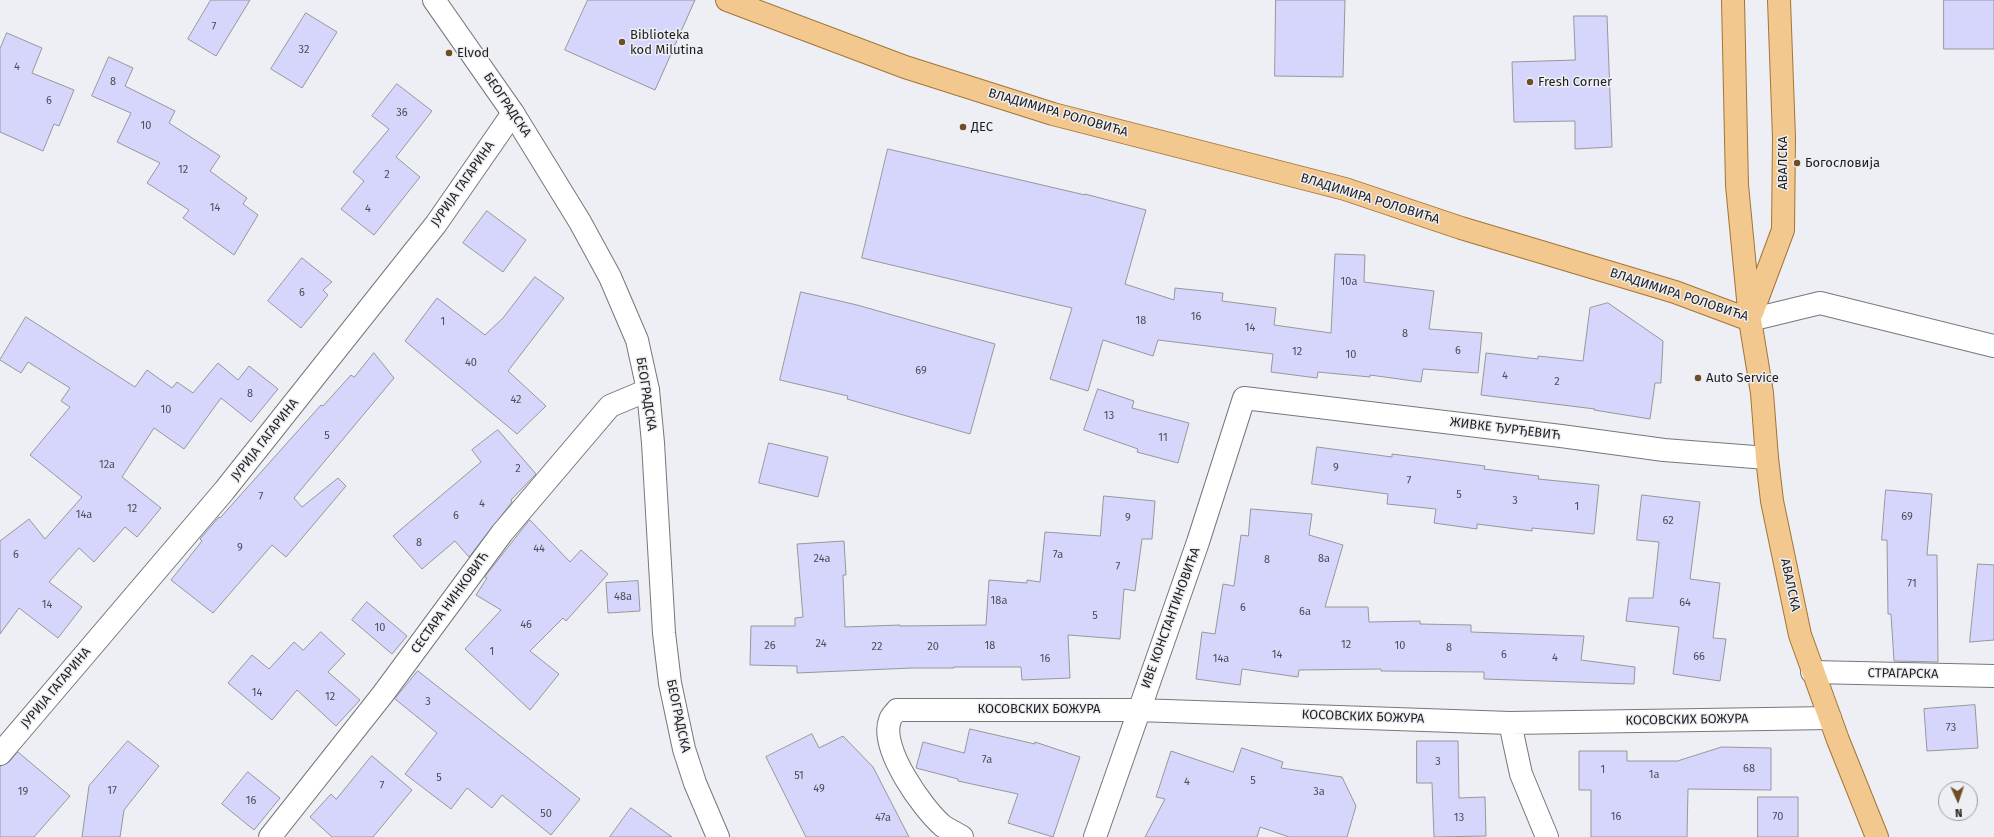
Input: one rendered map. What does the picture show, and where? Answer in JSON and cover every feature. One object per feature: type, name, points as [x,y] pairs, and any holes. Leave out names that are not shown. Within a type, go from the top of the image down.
[{"type":"main road","name":"ВЛАДИМИРА РОЛОВИЋА","points":[[727,0],[905,67],[1038,110],[1345,189],[1461,228],[1675,292],[1750,320]]},
{"type":"main road","name":"АВАЛСКА","points":[[1732,0],[1737,185],[1750,320],[1762,394],[1772,501],[1800,635],[1812,672],[1877,837]]},
{"type":"main road","name":"АВАЛСКА","points":[[1750,320],[1783,230],[1784,138],[1780,0]]},
{"type":"street","name":"БЕОГРАДСКА","points":[[434,0],[514,113],[592,242],[610,277],[636,340],[648,390],[653,443],[664,633],[670,684],[684,749],[695,783],[718,837]]},
{"type":"street","name":"ЈУРИЈА ГАГАРИНА","points":[[0,754],[224,491],[436,224],[514,113]]},
{"type":"street","name":"ВЛАДИМИРА РОЛОВИЋА","points":[[1750,320],[1820,302],[1994,346]]},
{"type":"street","name":"СЕСТАРА НИНКОВИЋ","points":[[270,837],[383,694],[502,533],[610,406],[648,390]]},
{"type":"street","name":"ЖИВКЕ ЂУРЂЕВИЋ","points":[[1244,398],[1553,435],[1664,450],[1767,458]]},
{"type":"street","name":"ИВЕ КОНСТАНТИНОВИЋА","points":[[1095,837],[1138,710],[1198,542],[1244,398]]},
{"type":"street","name":"СТРАГАРСКА","points":[[1812,672],[1994,676]]},
{"type":"street","name":"КОСОВСКИХ БОЖУРА","points":[[962,837],[944,826],[929,811],[902,772],[892,751],[889,731],[890,720],[897,710],[1138,710],[1510,722],[1830,718]]},
{"type":"street","points":[[1510,722],[1521,774],[1547,837]]},
{"type":"building","points":[[211,0],[250,0],[216,56],[188,39]]},
{"type":"building","name":"Biblioteka kod Milutina","points":[[588,0],[695,0],[655,90],[565,50]]},
{"type":"building","points":[[1276,0],[1345,0],[1343,77],[1275,76]]},
{"type":"building","points":[[1944,0],[1994,0],[1994,49],[1944,49]]},
{"type":"building","points":[[306,13],[337,32],[302,88],[271,69]]},
{"type":"building","points":[[1574,16],[1607,16],[1612,147],[1575,149],[1575,121],[1514,122],[1512,62],[1575,60]]},
{"type":"building","points":[[7,33],[42,48],[32,73],[74,90],[59,126],[54,124],[43,151],[0,132],[0,49]]},
{"type":"building","points":[[109,57],[133,68],[125,86],[175,111],[169,123],[220,156],[210,171],[247,198],[243,204],[258,215],[234,255],[183,218],[189,210],[147,183],[160,163],[117,142],[131,113],[92,96]]},
{"type":"building","points":[[397,84],[432,111],[396,157],[420,177],[374,235],[341,209],[364,181],[353,172],[389,129],[372,116]]},
{"type":"building","points":[[888,149],[1085,194],[1146,210],[1125,284],[1174,300],[1175,288],[1223,293],[1222,301],[1276,308],[1274,325],[1331,333],[1335,254],[1365,255],[1364,282],[1434,291],[1429,329],[1482,333],[1478,373],[1423,369],[1421,382],[1370,375],[1370,377],[1318,372],[1317,378],[1271,372],[1273,354],[1158,340],[1153,356],[1103,340],[1088,391],[1050,379],[1072,308],[862,258]]},
{"type":"building","points":[[487,211],[526,240],[503,272],[463,243]]},
{"type":"building","points":[[302,258],[332,282],[323,290],[328,295],[301,328],[268,301]]},
{"type":"building","points":[[535,277],[564,298],[508,371],[546,406],[517,434],[405,341],[437,298],[485,335],[503,318]]},
{"type":"building","points":[[801,292],[857,305],[995,344],[970,434],[847,399],[848,396],[780,380]]},
{"type":"building","points":[[1608,303],[1663,341],[1661,383],[1655,383],[1650,419],[1594,410],[1595,409],[1481,395],[1486,353],[1538,359],[1538,356],[1583,361],[1590,308]]},
{"type":"building","points":[[26,317],[135,387],[147,370],[172,388],[177,382],[193,393],[218,363],[238,380],[249,366],[278,389],[251,422],[221,398],[184,449],[154,428],[122,477],[161,508],[137,537],[125,527],[94,562],[79,548],[49,582],[82,607],[58,638],[19,608],[0,634],[0,541],[29,519],[45,539],[82,497],[30,455],[70,407],[61,401],[70,388],[28,362],[21,373],[0,360]]},
{"type":"building","points":[[374,353],[394,378],[294,498],[302,507],[338,478],[346,486],[286,557],[272,545],[213,613],[171,580],[202,541],[200,539],[219,517],[220,518],[321,405],[323,406],[351,375],[354,377]]},
{"type":"building","points":[[1098,389],[1134,401],[1132,408],[1189,423],[1178,463],[1137,452],[1138,449],[1084,430]]},
{"type":"building","points":[[498,430],[536,474],[511,500],[512,502],[469,557],[455,541],[422,569],[393,536],[481,462],[472,450]]},
{"type":"building","points":[[769,443],[828,457],[818,497],[759,483]]},
{"type":"building","points":[[1317,447],[1392,457],[1392,454],[1485,466],[1484,469],[1539,476],[1538,479],[1599,485],[1594,534],[1532,528],[1532,531],[1477,524],[1477,529],[1434,523],[1436,509],[1387,504],[1388,494],[1312,484]]},
{"type":"building","points":[[1886,490],[1932,494],[1927,555],[1937,555],[1938,662],[1894,661],[1891,614],[1888,614],[1887,540],[1882,540]]},
{"type":"building","points":[[1642,495],[1700,502],[1690,579],[1720,583],[1713,638],[1726,639],[1720,681],[1673,674],[1679,627],[1626,621],[1629,598],[1653,598],[1659,542],[1637,540]]},
{"type":"building","points":[[1104,496],[1155,501],[1152,539],[1142,539],[1135,591],[1124,589],[1120,639],[1068,635],[1070,678],[1022,680],[1021,667],[912,668],[797,673],[797,666],[750,665],[751,626],[795,626],[795,618],[803,617],[797,544],[844,541],[846,575],[843,575],[845,627],[900,625],[986,625],[989,580],[1027,583],[1027,580],[1040,582],[1045,532],[1100,536]]},
{"type":"building","points":[[1251,509],[1312,514],[1309,535],[1343,545],[1325,607],[1368,607],[1369,622],[1420,621],[1420,624],[1471,625],[1471,632],[1584,636],[1581,660],[1635,667],[1634,684],[1484,679],[1484,672],[1381,671],[1381,669],[1299,670],[1298,677],[1242,669],[1240,685],[1196,679],[1202,632],[1215,634],[1223,584],[1234,586],[1241,535],[1248,536]]},
{"type":"building","points":[[530,520],[570,562],[581,550],[608,574],[566,621],[563,618],[530,651],[559,674],[530,710],[465,649],[501,610],[476,595],[487,578],[485,577]]},
{"type":"building","points":[[1978,564],[1994,565],[1994,640],[1970,642]]},
{"type":"building","points":[[638,581],[640,611],[608,613],[606,583]]},
{"type":"building","points":[[367,602],[407,636],[392,654],[352,620]]},
{"type":"building","points":[[321,632],[345,654],[328,672],[360,700],[336,726],[297,690],[272,720],[228,683],[252,655],[269,669],[294,642],[303,650]]},
{"type":"building","points":[[418,671],[580,799],[551,835],[502,795],[492,808],[467,788],[451,809],[405,774],[437,733],[395,699]]},
{"type":"building","points":[[1975,705],[1978,748],[1927,751],[1924,709]]},
{"type":"building","points":[[970,729],[1035,744],[1035,742],[1080,757],[1053,837],[1008,823],[1018,794],[958,781],[958,779],[916,768],[923,742],[964,753]]},
{"type":"building","points":[[812,734],[819,748],[843,736],[873,767],[909,837],[806,837],[766,757]]},
{"type":"building","points":[[128,741],[159,766],[124,810],[120,837],[82,837],[89,786]]},
{"type":"building","points":[[1417,741],[1458,741],[1459,798],[1485,797],[1486,836],[1434,837],[1432,783],[1417,783]]},
{"type":"building","points":[[1722,747],[1771,748],[1771,790],[1688,789],[1687,837],[1591,837],[1591,790],[1579,790],[1579,751],[1627,751],[1627,761],[1677,761]]},
{"type":"building","points":[[1242,748],[1283,762],[1281,768],[1342,777],[1356,806],[1347,837],[1289,837],[1260,827],[1257,837],[1145,837],[1165,799],[1156,797],[1171,751],[1233,772]]},
{"type":"building","points":[[18,752],[70,796],[34,837],[0,837],[0,766],[9,762]]},
{"type":"building","points":[[372,756],[412,790],[373,837],[332,837],[310,817],[331,794],[336,799]]},
{"type":"building","points":[[248,772],[280,798],[254,830],[222,804]]},
{"type":"building","points":[[1758,797],[1798,797],[1798,837],[1758,837]]},
{"type":"building","points":[[631,808],[672,837],[610,837]]},
{"type":"place","name":"Biblioteka kod Milutina","points":[[622,42]]},
{"type":"place","name":"Elvod","points":[[449,53]]},
{"type":"place","name":"Fresh Corner","points":[[1530,82]]},
{"type":"place","name":"ДЕС","points":[[963,127]]},
{"type":"place","name":"Богословија","points":[[1797,163]]},
{"type":"place","name":"Auto Service","points":[[1698,378]]}]
